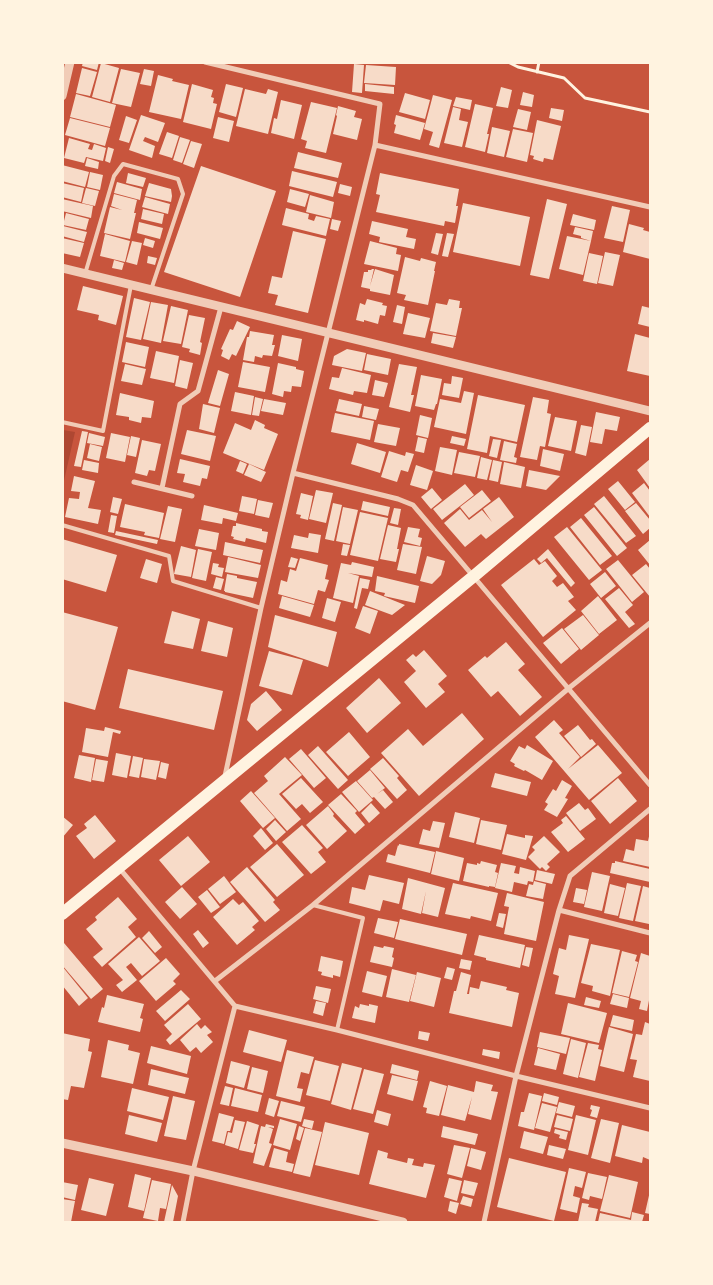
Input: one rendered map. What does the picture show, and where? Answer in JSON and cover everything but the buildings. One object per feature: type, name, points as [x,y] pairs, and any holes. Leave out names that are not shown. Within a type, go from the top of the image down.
[{"type":"main road","points":[[62,914],[474,576],[650,428]]},
{"type":"street","points":[[62,96],[70,62]]},
{"type":"street","points":[[205,62],[380,104],[375,145],[293,473],[261,608],[224,781]]},
{"type":"street","points":[[375,145],[650,207]]},
{"type":"street","points":[[62,268],[650,412]]},
{"type":"street","points":[[162,488],[180,404],[198,391],[221,307]]},
{"type":"street","points":[[293,473],[398,499],[413,505],[650,785]]},
{"type":"street","points":[[134,482],[192,496]]},
{"type":"street","points":[[215,981],[313,905],[569,688],[650,623]]},
{"type":"street","points":[[484,1222],[516,1076],[559,910],[570,876],[650,809]]},
{"type":"street","points":[[119,868],[235,1006],[650,1108]]},
{"type":"street","points":[[559,910],[650,933]]},
{"type":"street","points":[[183,1222],[193,1171],[235,1006]]},
{"type":"street","points":[[62,1143],[193,1171],[403,1222]]},
{"type":"lane","points":[[86,274],[114,176],[123,164],[178,179],[183,194],[151,290]]},
{"type":"lane","points":[[62,422],[102,431],[131,285]]},
{"type":"lane","points":[[62,525],[169,556],[173,581],[261,608]]},
{"type":"lane","points":[[313,905],[363,918],[336,1030]]},
{"type":"path","points":[[508,62],[518,67],[564,78],[585,98],[650,112]]},
{"type":"path","points":[[537,72],[539,62]]},
{"type":"shaded area","points":[[62,430],[75,432],[63,485]]}]
